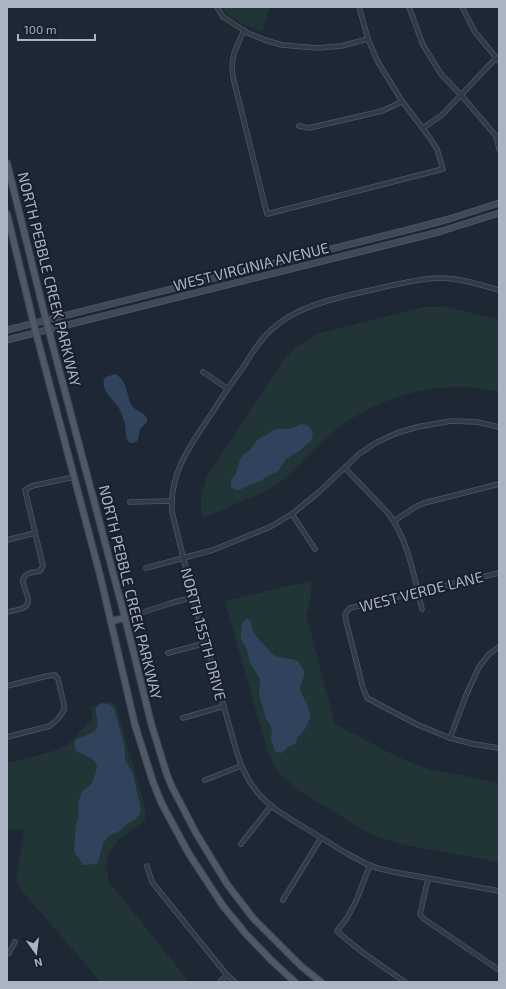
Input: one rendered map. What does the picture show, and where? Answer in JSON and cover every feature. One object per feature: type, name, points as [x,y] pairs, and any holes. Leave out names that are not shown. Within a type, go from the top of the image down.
[{"type":"main road","name":"NORTH PEBBLE CREEK PARKWAY","points":[[7,163],[48,329],[125,618],[151,723],[172,787],[196,833],[227,884],[253,918],[302,967],[321,982]]},
{"type":"main road","name":"WEST VIRGINIA AVENUE","points":[[7,330],[419,228],[499,203]]},
{"type":"main road","name":"WEST VIRGINIA AVENUE","points":[[7,340],[427,235],[499,212]]},
{"type":"main road","name":"NORTH PEBBLE CREEK PARKWAY","points":[[7,214],[36,333],[111,621],[139,740],[153,782],[162,804],[189,854],[223,906],[246,934],[295,982]]},
{"type":"main road","points":[[74,477],[86,474]]},
{"type":"main road","points":[[111,621],[125,618]]},
{"type":"street","points":[[217,7],[223,17],[246,32],[282,45],[318,48],[341,46],[368,39]]},
{"type":"street","points":[[246,32],[233,55],[231,65],[267,214],[443,169],[437,149],[424,128],[402,101],[378,62],[368,39],[359,7]]},
{"type":"street","points":[[409,7],[423,45],[441,74],[497,137],[499,149]]},
{"type":"street","points":[[424,128],[442,115],[498,59],[475,32],[462,7]]},
{"type":"street","points":[[300,126],[309,128],[382,111],[395,106],[402,101]]},
{"type":"street","name":"NORTH 155TH DRIVE","points":[[499,290],[457,280],[423,278],[332,300],[305,309],[285,318],[262,338],[182,460],[175,480],[171,501],[172,512],[183,559],[224,706],[242,766],[254,789],[271,806],[321,838],[370,866],[499,891]]},
{"type":"street","points":[[202,372],[228,389]]},
{"type":"street","points":[[146,568],[221,548],[270,527],[292,514],[319,492],[359,454],[377,442],[396,434],[417,427],[451,421],[477,422],[499,427]]},
{"type":"street","points":[[345,468],[394,521],[403,538],[408,553],[422,610]]},
{"type":"street","points":[[7,612],[24,608],[26,606],[28,599],[23,578],[28,574],[40,570],[43,563],[25,490],[32,486],[74,477]]},
{"type":"street","points":[[394,521],[424,503],[499,484]]},
{"type":"street","points":[[130,502],[171,501]]},
{"type":"street","points":[[292,514],[315,549]]},
{"type":"street","points":[[7,540],[35,533]]},
{"type":"street","name":"WEST VERDE LANE","points":[[450,738],[418,725],[367,698],[363,688],[345,614],[350,608],[499,573]]},
{"type":"street","points":[[144,612],[193,597]]},
{"type":"street","points":[[168,653],[206,643]]},
{"type":"street","points":[[499,647],[489,654],[479,667],[467,693],[450,738],[473,744],[499,748]]},
{"type":"street","points":[[7,686],[55,675],[58,679],[64,710],[58,719],[50,726],[7,737]]},
{"type":"street","points":[[183,718],[224,706]]},
{"type":"street","points":[[205,780],[242,766]]},
{"type":"street","points":[[241,844],[271,806]]},
{"type":"street","points":[[283,900],[321,838]]},
{"type":"street","points":[[147,866],[152,882],[227,975],[235,982]]},
{"type":"street","points":[[370,866],[356,901],[347,918],[337,931],[359,949],[406,982]]},
{"type":"street","points":[[428,878],[420,914],[424,919],[499,970]]},
{"type":"street","points":[[7,954],[15,942]]},
{"type":"street","points":[[220,982],[227,975]]},
{"type":"green space","points":[[223,7],[270,7],[262,32],[241,23],[226,13]]},
{"type":"green space","points":[[423,307],[445,307],[499,319],[499,392],[477,388],[455,387],[412,393],[391,399],[370,408],[333,432],[276,485],[254,496],[203,517],[201,501],[207,476],[284,360],[297,347],[317,334]]},
{"type":"green space","points":[[311,581],[309,607],[306,614],[335,724],[382,749],[430,770],[499,783],[499,862],[405,845],[377,837],[300,791],[282,776],[275,767],[268,753],[225,601]]},
{"type":"green space","points":[[102,702],[112,702],[116,705],[145,808],[145,820],[119,839],[109,854],[106,865],[110,886],[114,888],[189,982],[101,982],[23,892],[16,879],[24,833],[22,830],[7,829],[7,763],[54,751],[68,745],[93,718],[91,707]]},
{"type":"water","points":[[115,374],[124,383],[132,406],[147,418],[147,422],[140,429],[138,440],[134,443],[130,443],[127,439],[125,423],[120,410],[106,392],[104,379]]},
{"type":"water","points":[[301,424],[307,425],[311,429],[313,434],[311,441],[298,452],[286,459],[279,470],[275,473],[241,489],[237,490],[232,488],[231,481],[236,473],[240,460],[257,440],[274,430],[290,429]]},
{"type":"water","points":[[246,619],[250,620],[256,636],[272,654],[278,657],[296,660],[304,671],[300,688],[307,704],[310,718],[295,744],[288,747],[281,753],[276,752],[274,749],[271,739],[272,729],[265,716],[259,696],[259,677],[250,663],[247,650],[241,638],[242,624]]},
{"type":"water","points":[[104,703],[110,705],[114,709],[125,748],[125,760],[133,774],[141,811],[136,819],[131,821],[118,832],[108,836],[103,844],[98,862],[96,864],[83,865],[74,851],[76,824],[79,817],[78,803],[82,792],[92,783],[97,766],[95,761],[91,758],[77,751],[75,742],[77,739],[90,734],[96,729],[98,722],[96,710],[99,705]]}]
